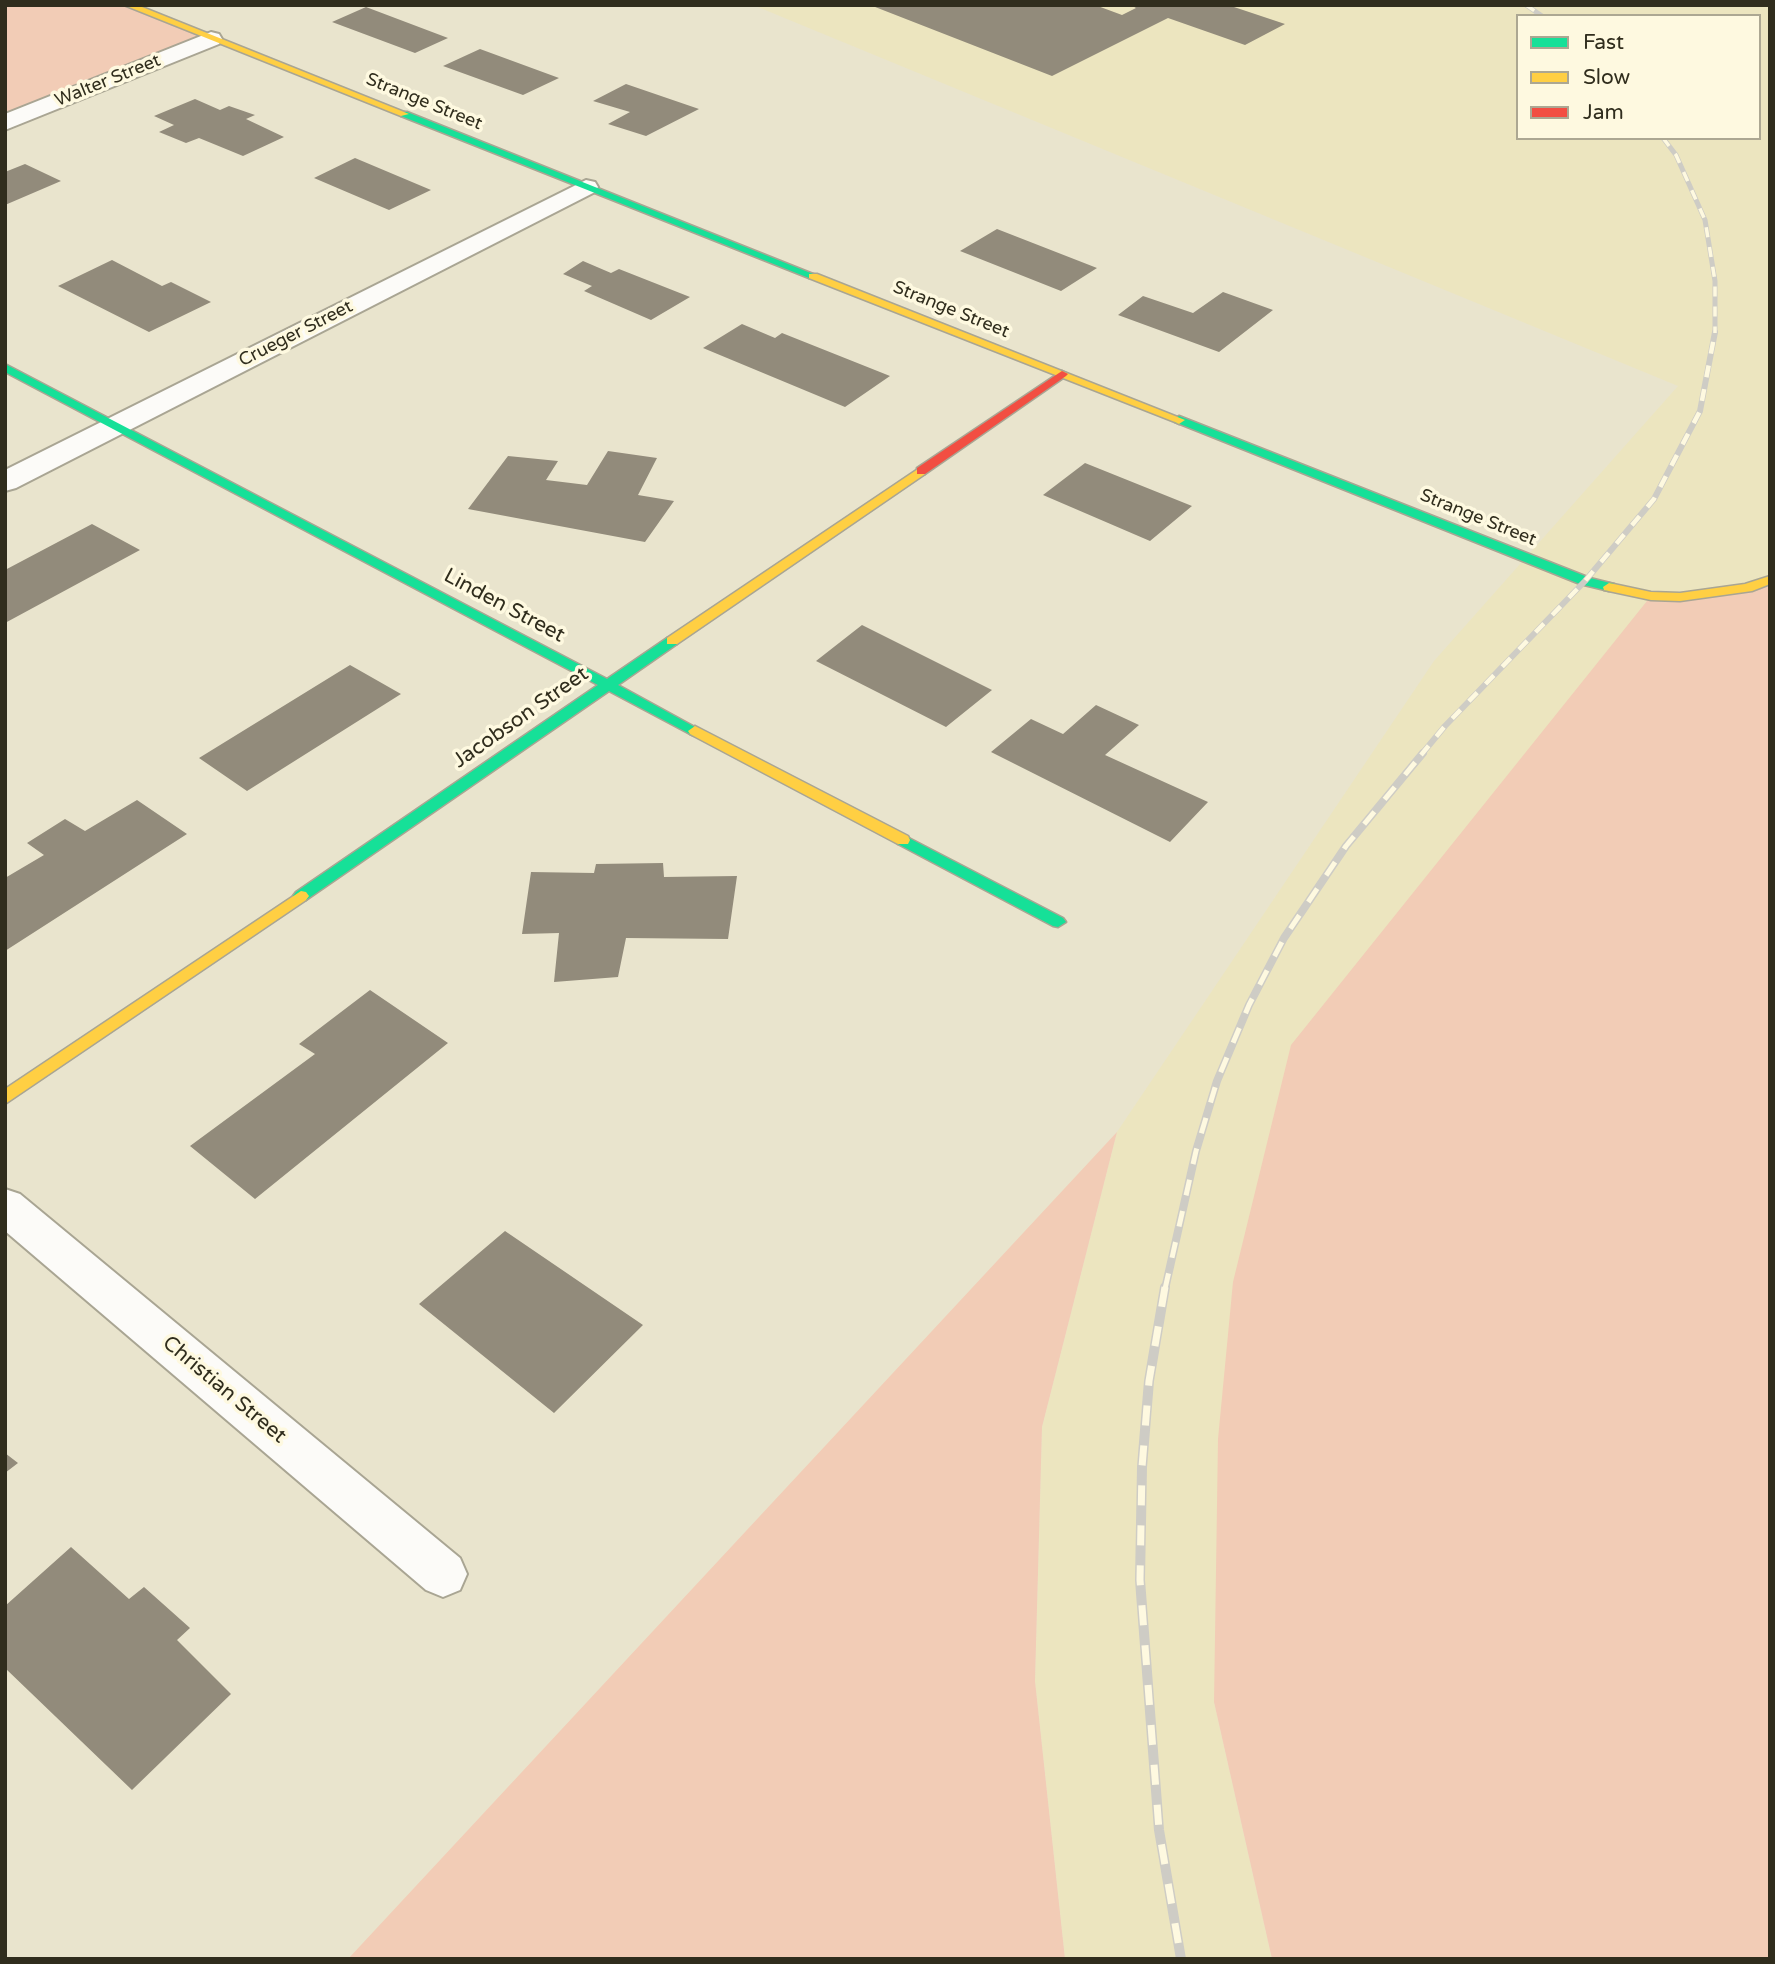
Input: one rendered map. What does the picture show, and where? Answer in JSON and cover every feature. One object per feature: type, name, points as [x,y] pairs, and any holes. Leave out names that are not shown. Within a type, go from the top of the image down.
[{"type":"street","name":"Strange Street","points":[[128,5],[1606,587],[1651,596],[1680,597],[1747,588],[1770,580]]},
{"type":"street","name":"Walter Street","points":[[5,123],[211,39]]},
{"type":"street","name":"Crueger Street","points":[[5,482],[586,187]]},
{"type":"street","name":"Linden Street","points":[[5,367],[1058,922]]},
{"type":"street","name":"Jacobson Street","points":[[5,1098],[1062,374]]},
{"type":"street","name":"Christian Street","points":[[5,1206],[443,1574]]},
{"type":"shaded area","points":[[5,5],[128,5],[211,39],[5,123]]},
{"type":"shaded area","points":[[753,5],[1770,5],[1770,580],[1214,1702],[1272,1959],[1065,1959],[1035,1681],[1042,1427],[1117,1132],[1434,661],[1678,386]]},
{"type":"shaded area","points":[[1770,580],[1770,1959],[1272,1959],[1214,1702],[1218,1439],[1233,1282],[1291,1045],[1651,596]]},
{"type":"shaded area","points":[[1117,1132],[1042,1427],[1035,1681],[1065,1959],[348,1959]]},
{"type":"building","points":[[870,5],[1095,5],[1122,15],[1136,8],[1131,5],[1228,5],[1285,24],[1245,45],[1168,18],[1052,76]]},
{"type":"building","points":[[366,7],[448,38],[415,53],[332,22]]},
{"type":"building","points":[[480,49],[559,78],[523,95],[443,66]]},
{"type":"building","points":[[626,84],[699,109],[646,136],[608,124],[630,112],[593,101]]},
{"type":"building","points":[[195,99],[220,110],[229,106],[255,115],[246,119],[284,137],[243,156],[199,138],[186,143],[159,132],[174,125],[154,116]]},
{"type":"building","points":[[355,158],[431,190],[389,210],[314,178]]},
{"type":"building","points":[[25,164],[61,181],[5,205],[5,172]]},
{"type":"building","points":[[997,229],[1097,268],[1061,291],[960,251]]},
{"type":"building","points":[[112,260],[162,286],[171,282],[211,302],[149,332],[58,286]]},
{"type":"building","points":[[583,261],[611,273],[619,269],[690,297],[651,320],[584,291],[592,286],[563,274]]},
{"type":"building","points":[[1223,292],[1273,310],[1219,352],[1118,315],[1143,296],[1193,313]]},
{"type":"building","points":[[742,324],[775,338],[782,333],[890,376],[845,407],[703,348]]},
{"type":"building","points":[[608,451],[657,458],[638,495],[674,501],[645,542],[468,509],[508,456],[558,461],[546,480],[587,485]]},
{"type":"building","points":[[1085,463],[1192,506],[1150,541],[1043,495]]},
{"type":"building","points":[[92,524],[140,550],[5,623],[5,570]]},
{"type":"building","points":[[862,625],[992,690],[946,727],[816,661]]},
{"type":"building","points":[[350,665],[401,694],[247,791],[199,758]]},
{"type":"building","points":[[1096,705],[1139,725],[1105,755],[1208,802],[1170,842],[991,752],[1031,719],[1063,734]]},
{"type":"building","points":[[137,800],[187,834],[5,951],[5,878],[44,855],[27,843],[65,819],[85,831]]},
{"type":"building","points":[[663,863],[664,877],[737,876],[728,939],[626,938],[618,977],[554,982],[559,933],[522,934],[531,872],[594,873],[596,864]]},
{"type":"building","points":[[370,990],[448,1043],[255,1199],[190,1146],[315,1054],[299,1044]]},
{"type":"building","points":[[505,1231],[643,1325],[554,1413],[419,1304]]},
{"type":"building","points":[[5,1453],[18,1463],[5,1473]]},
{"type":"building","points":[[71,1547],[129,1599],[144,1587],[190,1628],[177,1640],[231,1694],[132,1790],[5,1668],[5,1606]]},
{"type":"railway","points":[[1526,5],[1539,14]]},
{"type":"railway","points":[[1665,140],[1676,155],[1705,220],[1715,281],[1715,332]]},
{"type":"railway","points":[[1421,755],[1445,726],[1585,581],[1654,499],[1700,411],[1715,332]]},
{"type":"railway","points":[[1165,1289],[1196,1151],[1217,1081],[1249,1005],[1284,938],[1346,846],[1423,753]]},
{"type":"railway","points":[[1165,1287],[1149,1381],[1142,1467],[1140,1580],[1159,1830],[1181,1959]]},
{"type":"traffic: fast","points":[[404,114],[813,276]]},
{"type":"traffic: fast","points":[[5,367],[695,731]]},
{"type":"traffic: fast","points":[[1179,420],[1585,581],[1609,587]]},
{"type":"traffic: fast","points":[[301,896],[672,641]]},
{"type":"traffic: fast","points":[[903,840],[1058,922]]},
{"type":"traffic: slow","points":[[128,5],[404,114]]},
{"type":"traffic: slow","points":[[813,276],[1179,420]]},
{"type":"traffic: slow","points":[[672,641],[921,471]]},
{"type":"traffic: slow","points":[[1609,587],[1651,596],[1680,597],[1747,588],[1770,580]]},
{"type":"traffic: slow","points":[[695,731],[903,840]]},
{"type":"traffic: slow","points":[[5,1098],[301,896]]},
{"type":"traffic: jam","points":[[921,471],[1062,374]]}]
